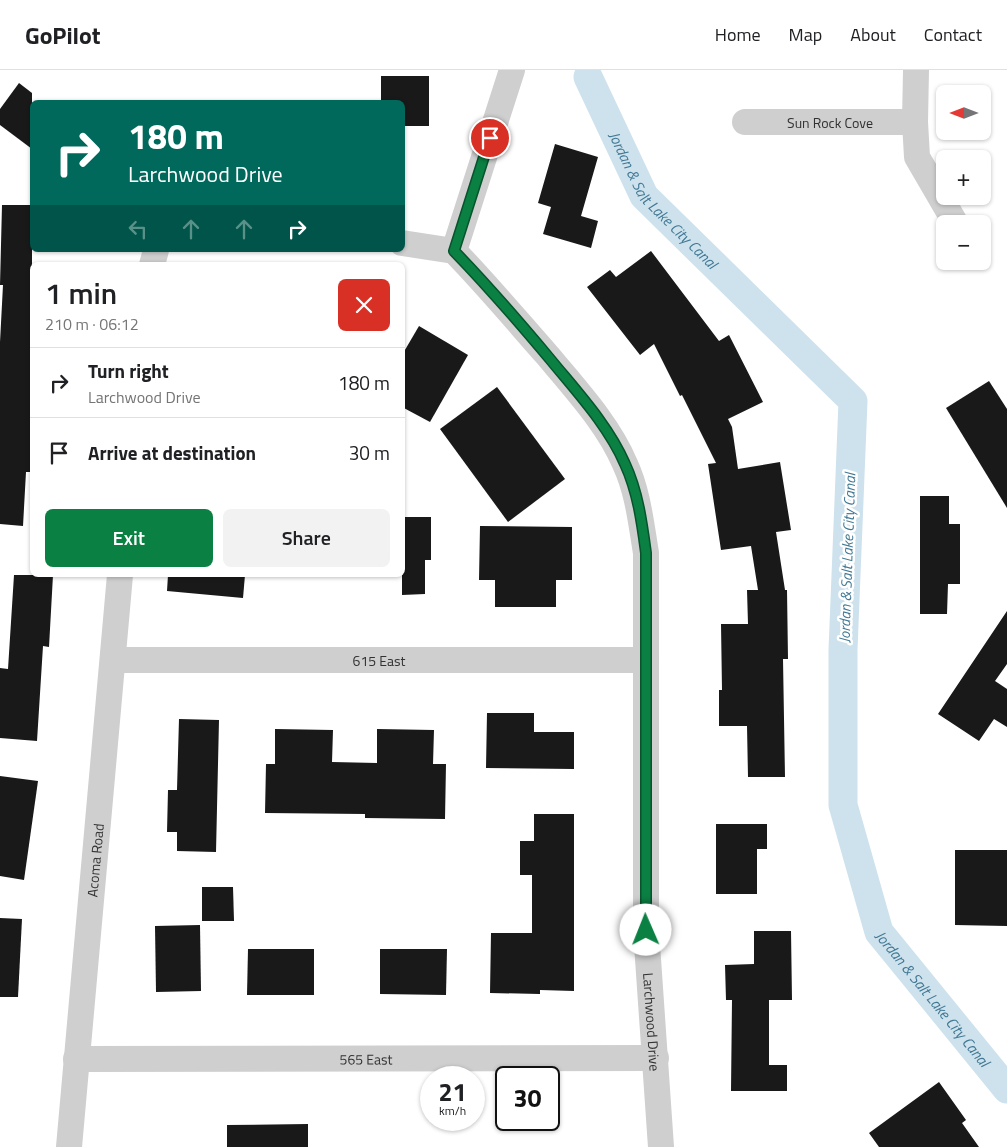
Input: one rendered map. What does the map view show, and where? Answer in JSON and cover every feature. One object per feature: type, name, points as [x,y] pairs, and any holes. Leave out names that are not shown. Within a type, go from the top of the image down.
[{"type":"street","points":[[405,243],[454,251],[512,70]]},
{"type":"street","points":[[916,70],[915,122],[917,157],[951,215]]},
{"type":"street","name":"Sun Rock Cove","points":[[744,122],[915,122]]},
{"type":"street","name":"Larchwood Drive","points":[[454,251],[483,280],[576,389],[603,425],[625,464],[639,506],[646,553],[646,920],[661,1147]]},
{"type":"street","name":"Acoma Road","points":[[69,1147],[120,577]]},
{"type":"street","name":"615 East","points":[[113,660],[646,660]]},
{"type":"street","name":"565 East","points":[[76,1059],[656,1058]]},
{"type":"building","points":[[381,76],[429,76],[429,126],[405,126],[405,100],[381,100]]},
{"type":"building","points":[[19,83],[32,93],[32,100],[30,100],[30,148],[0,125],[0,109]]},
{"type":"building","points":[[555,144],[598,157],[581,216],[598,221],[591,248],[543,234],[551,207],[538,203]]},
{"type":"building","points":[[2,205],[30,205],[30,252],[32,252],[32,262],[30,262],[30,472],[26,472],[23,526],[0,524],[0,342],[3,285],[0,285]]},
{"type":"building","points":[[651,251],[719,341],[729,335],[763,402],[728,419],[732,427],[738,469],[780,462],[791,530],[776,532],[785,590],[787,590],[788,659],[783,659],[785,777],[748,777],[747,726],[719,726],[719,690],[722,690],[721,624],[748,624],[747,590],[758,590],[751,546],[721,550],[708,464],[716,463],[682,395],[680,396],[654,344],[640,355],[587,287],[610,270],[616,277]]},
{"type":"building","points":[[419,326],[468,355],[430,422],[405,409],[405,350]]},
{"type":"building","points":[[989,381],[1007,409],[1007,508],[946,408]]},
{"type":"building","points":[[497,387],[565,479],[508,522],[440,429]]},
{"type":"building","points":[[920,496],[949,496],[949,524],[960,524],[960,584],[948,584],[947,614],[920,614]]},
{"type":"building","points":[[405,517],[431,517],[431,560],[425,560],[425,594],[402,595],[402,577],[405,577]]},
{"type":"building","points":[[480,526],[572,527],[572,580],[556,580],[556,607],[495,607],[495,580],[479,580]]},
{"type":"building","points":[[14,575],[53,577],[49,647],[43,646],[37,741],[0,738],[0,668],[8,669]]},
{"type":"building","points":[[168,577],[245,577],[243,598],[167,591]]},
{"type":"building","points":[[1007,611],[1007,664],[995,681],[1007,689],[1007,727],[994,719],[979,741],[938,714]]},
{"type":"building","points":[[487,713],[534,713],[534,732],[574,732],[574,769],[486,768]]},
{"type":"building","points":[[179,719],[219,720],[216,852],[177,851],[177,832],[167,832],[168,790],[177,790]]},
{"type":"building","points":[[275,729],[333,730],[332,762],[377,763],[377,729],[434,730],[433,764],[446,764],[445,819],[365,818],[365,814],[265,813],[266,764],[275,764]]},
{"type":"building","points":[[0,776],[38,781],[24,880],[0,876]]},
{"type":"building","points":[[534,814],[574,814],[574,991],[540,990],[540,994],[490,993],[491,933],[532,933],[532,875],[520,875],[520,841],[534,841]]},
{"type":"building","points":[[716,824],[767,824],[767,849],[757,849],[757,894],[716,894]]},
{"type":"building","points":[[955,850],[1007,850],[1007,926],[955,925]]},
{"type":"building","points":[[202,887],[233,887],[234,921],[202,921]]},
{"type":"building","points":[[0,918],[22,919],[18,997],[0,997]]},
{"type":"building","points":[[200,925],[201,991],[156,992],[155,926]]},
{"type":"building","points":[[754,931],[791,931],[792,1000],[769,1000],[769,1065],[787,1065],[787,1091],[731,1091],[732,1000],[726,1000],[725,965],[754,964]]},
{"type":"building","points":[[248,949],[314,949],[314,995],[247,995]]},
{"type":"building","points":[[380,949],[447,949],[446,995],[380,994]]},
{"type":"building","points":[[939,1082],[966,1120],[962,1123],[979,1147],[879,1147],[869,1133]]},
{"type":"building","points":[[308,1124],[308,1147],[227,1147],[227,1125]]},
{"type":"waterway","name":"Jordan & Salt Lake City Canal","points":[[588,77],[644,196],[853,401],[843,650],[843,805],[879,932],[1007,1089]]},
{"type":"route","points":[[490,138],[454,251],[483,280],[576,389],[603,425],[625,464],[639,506],[646,553],[646,930]]}]
